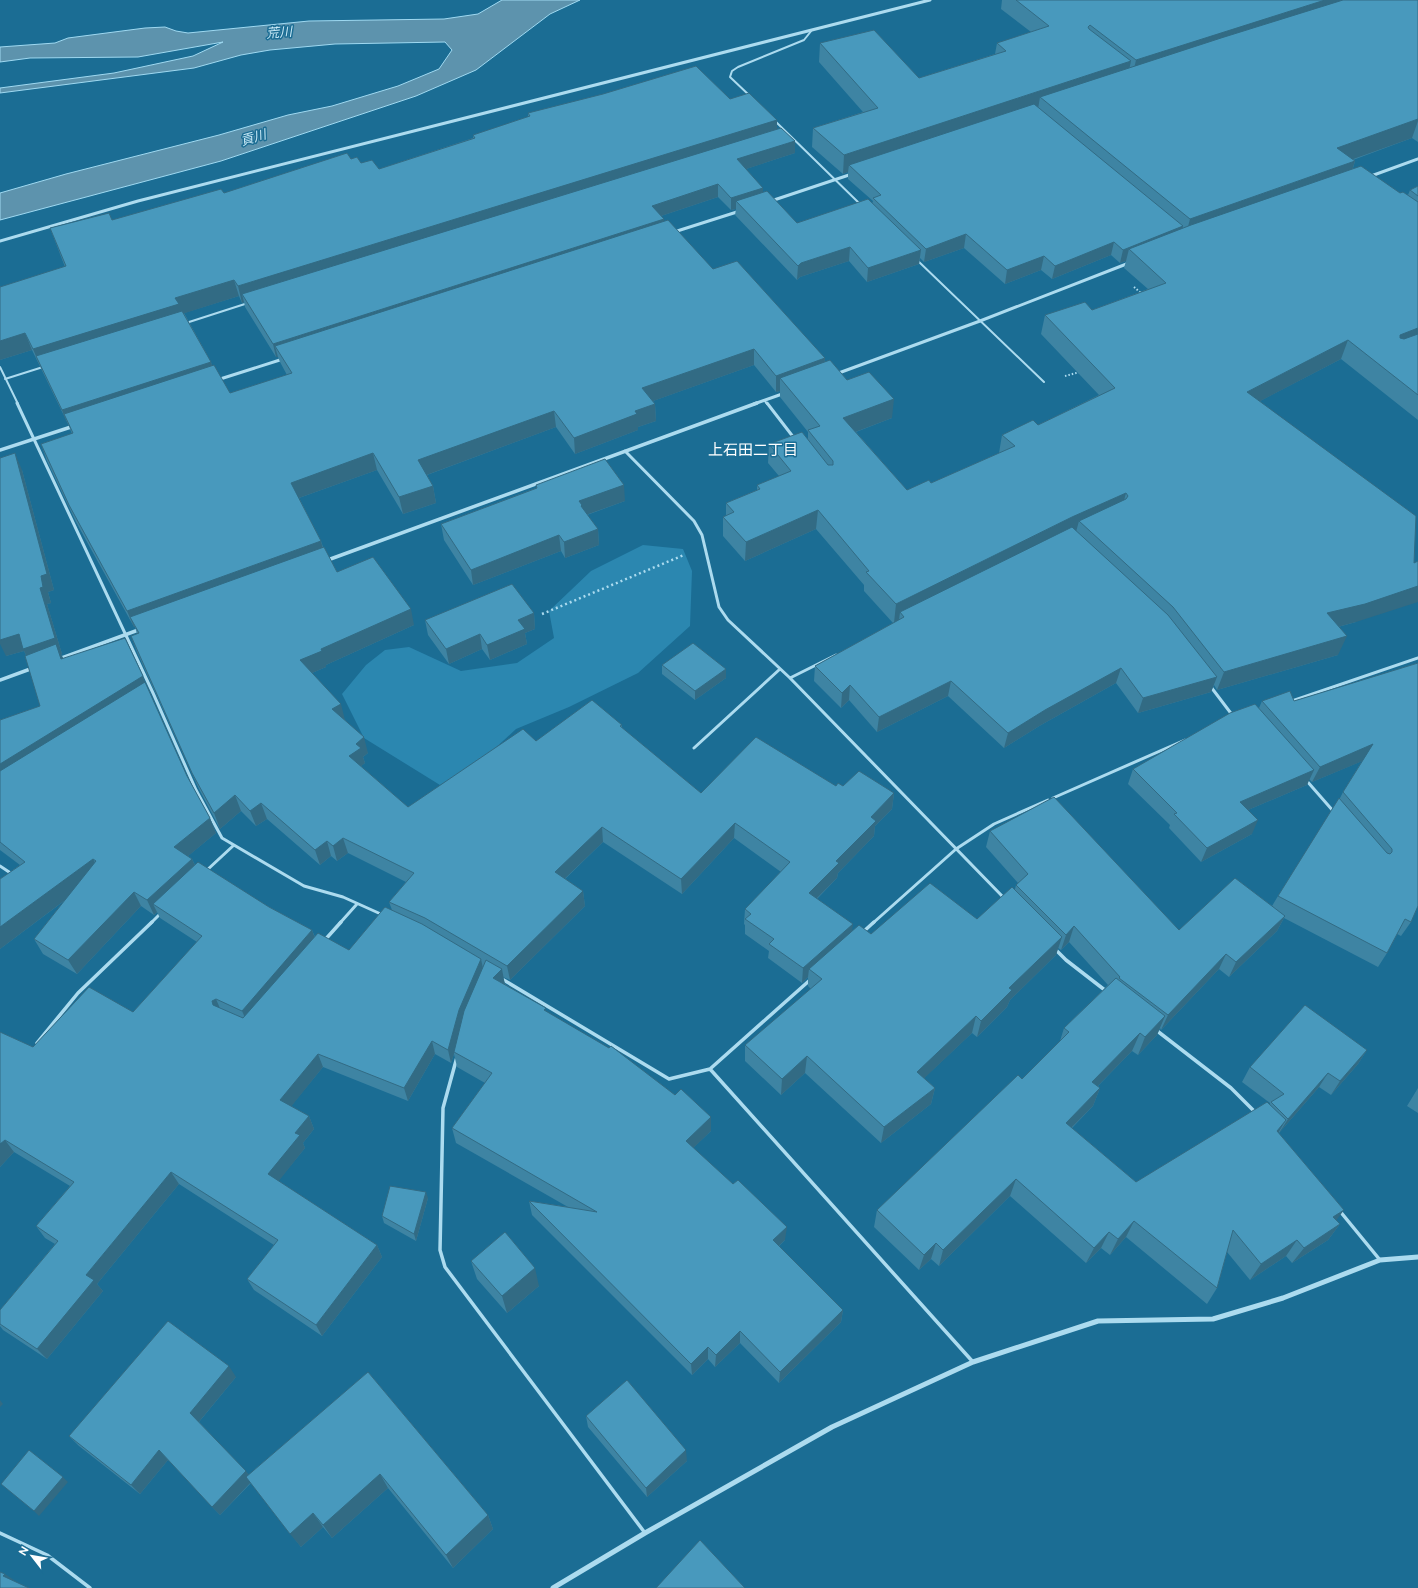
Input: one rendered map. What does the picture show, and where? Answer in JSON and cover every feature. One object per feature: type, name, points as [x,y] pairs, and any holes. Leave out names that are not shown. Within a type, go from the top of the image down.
[{"type":"street","points":[[0,241],[138,200],[930,0]]},
{"type":"street","points":[[1367,178],[1418,159]]},
{"type":"street","points":[[767,202],[858,172]]},
{"type":"street","points":[[669,234],[744,209]]},
{"type":"street","points":[[831,376],[980,321],[1135,260]]},
{"type":"street","points":[[215,381],[290,356]]},
{"type":"street","points":[[319,563],[786,392]]},
{"type":"street","points":[[0,450],[79,425]]},
{"type":"street","points":[[52,661],[148,626]]},
{"type":"street","points":[[0,680],[37,666]]},
{"type":"street","points":[[553,1588],[645,1533],[832,1427],[972,1362],[1098,1321],[1213,1319],[1283,1298],[1380,1260],[1418,1257]]},
{"type":"lane","points":[[752,98],[730,77],[732,71],[738,67],[804,40],[812,30]]},
{"type":"lane","points":[[774,119],[862,206]]},
{"type":"lane","points":[[782,137],[790,134]]},
{"type":"lane","points":[[916,258],[1044,382]]},
{"type":"lane","points":[[180,324],[249,303]]},
{"type":"lane","points":[[0,367],[153,693],[196,790],[222,838],[304,886],[343,897],[385,916]]},
{"type":"lane","points":[[5,379],[43,367]]},
{"type":"lane","points":[[764,400],[796,441]]},
{"type":"lane","points":[[625,451],[694,521],[702,534],[719,607],[728,620],[790,678],[1005,899]]},
{"type":"lane","points":[[790,678],[839,653]]},
{"type":"lane","points":[[1287,703],[1418,658]]},
{"type":"lane","points":[[1405,663],[1410,668]]},
{"type":"lane","points":[[694,748],[780,668]]},
{"type":"lane","points":[[1208,683],[1236,720]]},
{"type":"lane","points":[[147,697],[153,693]]},
{"type":"lane","points":[[862,933],[956,849],[994,824],[1187,738]]},
{"type":"lane","points":[[1302,776],[1339,818]]},
{"type":"lane","points":[[200,877],[234,845]]},
{"type":"lane","points":[[0,866],[17,878]]},
{"type":"lane","points":[[321,945],[357,904]]},
{"type":"lane","points":[[37,1043],[78,993],[115,955],[166,908]]},
{"type":"lane","points":[[1049,943],[1066,960],[1109,993]]},
{"type":"lane","points":[[494,975],[669,1079],[710,1069],[815,975]]},
{"type":"lane","points":[[1151,1026],[1231,1088],[1257,1114]]},
{"type":"lane","points":[[457,1056],[443,1108],[440,1250],[445,1266],[645,1533]]},
{"type":"lane","points":[[710,1069],[972,1362]]},
{"type":"lane","points":[[1336,1206],[1380,1260]]},
{"type":"lane","points":[[0,1533],[48,1555],[90,1588]]},
{"type":"path","points":[[1114,268],[1144,295]]},
{"type":"path","points":[[1044,382],[1080,372]]},
{"type":"path","points":[[542,614],[705,546]]},
{"type":"shaded area","points":[[643,545],[683,549],[692,571],[690,626],[638,673],[569,707],[516,729],[476,766],[440,785],[364,738],[342,694],[366,665],[385,650],[409,647],[461,671],[517,663],[554,638],[549,611],[591,571]]},
{"type":"water","points":[[502,0],[580,0],[550,14],[476,70],[416,96],[221,161],[0,220],[0,193],[66,174],[219,135],[288,115],[332,106],[398,86],[439,69],[452,50],[445,42],[335,44],[270,50],[241,55],[194,68],[0,93],[0,88],[114,73],[193,56],[223,42],[138,57],[30,58],[0,62],[0,47],[55,43],[68,38],[145,28],[165,27],[188,33],[309,21],[444,19],[478,14]]},
{"type":"building","points":[[1016,0],[1325,0],[1136,60],[1090,25],[1088,27],[1089,29],[1131,61],[844,155],[813,128],[878,108],[820,43],[874,30],[919,78],[1006,51],[997,43],[1049,26]]},
{"type":"building","points":[[1343,0],[1418,0],[1418,119],[1337,148],[1355,161],[1190,219],[1040,97],[1221,38]]},
{"type":"building","points":[[696,66],[730,99],[749,93],[777,120],[238,286],[234,280],[175,298],[179,304],[33,349],[25,333],[0,341],[0,287],[66,266],[50,228],[109,213],[112,220],[221,189],[224,193],[347,153],[351,159],[357,157],[361,163],[372,160],[379,169],[475,138],[473,135],[530,116],[528,113],[603,94]]},
{"type":"building","points":[[1034,104],[1183,226],[1123,250],[1114,242],[1055,266],[1044,256],[1007,270],[966,234],[926,249],[873,198],[881,195],[849,165]]},
{"type":"building","points":[[781,128],[795,141],[737,159],[763,188],[731,198],[718,184],[652,206],[664,219],[273,344],[242,294]]},
{"type":"building","points":[[1361,166],[1400,193],[1403,192],[1418,202],[1418,328],[1400,335],[1400,338],[1404,339],[1418,334],[1418,395],[1348,340],[1247,392],[1416,516],[1414,563],[1418,561],[1418,586],[1365,604],[1327,613],[1347,636],[1224,672],[1173,607],[1079,521],[1126,499],[1128,496],[1126,493],[1072,517],[896,604],[866,572],[869,571],[818,510],[746,542],[723,517],[734,512],[726,503],[760,489],[757,485],[791,471],[769,444],[802,432],[828,465],[833,465],[833,461],[808,430],[820,426],[780,378],[830,360],[847,380],[869,372],[894,399],[843,418],[907,490],[929,480],[931,483],[1015,446],[1002,435],[1033,420],[1038,425],[1115,388],[1045,315],[1085,302],[1092,310],[1166,283],[1129,249],[1191,225]]},
{"type":"building","points":[[1418,186],[1418,196],[1410,190]]},
{"type":"building","points":[[767,191],[797,223],[868,199],[921,250],[868,268],[850,247],[801,263],[798,266],[736,201]]},
{"type":"building","points":[[668,220],[713,269],[737,261],[825,358],[776,376],[754,349],[642,388],[655,404],[635,411],[637,414],[574,438],[554,411],[418,460],[433,486],[399,497],[373,453],[291,483],[321,541],[127,611],[69,505],[41,444],[73,433],[64,414],[214,365],[230,393],[292,373],[275,346]]},
{"type":"building","points":[[182,311],[211,362],[62,410],[36,356]]},
{"type":"building","points":[[15,453],[47,574],[41,576],[43,587],[40,588],[55,638],[23,649],[19,634],[0,640],[0,458]]},
{"type":"building","points":[[605,459],[624,485],[579,501],[598,529],[564,542],[559,535],[471,570],[441,524],[537,488],[536,485]]},
{"type":"building","points":[[1072,527],[1168,615],[1217,677],[1143,698],[1121,668],[1045,710],[1008,733],[951,681],[879,717],[850,685],[842,693],[815,666],[904,617],[900,612]]},
{"type":"building","points":[[324,547],[337,572],[373,557],[411,609],[321,649],[322,651],[300,660],[341,704],[332,709],[364,737],[356,744],[361,748],[349,756],[408,807],[523,729],[536,741],[592,700],[622,725],[620,726],[701,793],[756,737],[836,786],[838,783],[843,786],[859,771],[894,793],[871,817],[876,821],[836,861],[839,863],[809,893],[853,924],[803,968],[769,944],[774,939],[745,919],[751,914],[745,909],[790,862],[735,823],[681,879],[602,827],[555,872],[583,891],[507,966],[425,918],[389,902],[414,873],[343,838],[333,846],[327,841],[315,850],[261,803],[250,811],[235,795],[214,813],[192,773],[131,636],[139,633],[130,617]]},
{"type":"building","points":[[512,584],[534,613],[518,620],[525,629],[487,645],[480,634],[446,649],[425,620]]},
{"type":"building","points":[[125,638],[143,676],[0,764],[0,720],[40,706],[25,656],[56,644],[61,659]]},
{"type":"building","points":[[693,643],[726,669],[695,691],[662,665]]},
{"type":"building","points":[[1418,663],[1418,906],[1411,922],[1405,919],[1387,953],[1278,896],[1339,798],[1387,853],[1390,854],[1392,852],[1392,849],[1343,792],[1373,744],[1320,767],[1262,701],[1290,691],[1294,701]]},
{"type":"building","points":[[145,682],[187,776],[210,818],[174,847],[192,859],[147,900],[134,892],[68,960],[34,939],[96,861],[93,859],[0,927],[0,879],[25,862],[0,842],[0,771]]},
{"type":"building","points":[[1255,704],[1314,770],[1240,802],[1258,820],[1207,848],[1174,814],[1177,813],[1133,769],[1230,713]]},
{"type":"building","points":[[1054,797],[1179,930],[1235,878],[1285,916],[1236,962],[1226,954],[1168,1015],[1119,978],[1120,977],[1074,926],[1066,935],[1016,885],[1028,874],[990,831]]},
{"type":"building","points":[[198,862],[269,907],[312,930],[242,1011],[216,999],[212,1001],[213,1005],[243,1018],[318,933],[349,950],[385,907],[422,924],[481,959],[459,1010],[448,1050],[432,1041],[404,1088],[318,1054],[280,1100],[309,1116],[295,1133],[300,1135],[268,1174],[377,1245],[316,1325],[247,1279],[278,1240],[171,1172],[86,1275],[94,1280],[37,1349],[0,1324],[0,1310],[58,1241],[36,1226],[74,1182],[5,1140],[0,1144],[0,1032],[33,1047],[89,987],[133,1012],[202,936],[153,904]]},
{"type":"building","points":[[930,883],[977,919],[1012,887],[1062,937],[1009,988],[1012,990],[981,1021],[976,1016],[917,1072],[935,1088],[884,1127],[807,1056],[782,1079],[745,1045],[822,979],[809,969],[859,925],[871,934]]},
{"type":"building","points":[[486,960],[502,969],[493,978],[546,1008],[544,1010],[609,1048],[611,1046],[675,1095],[681,1089],[711,1117],[686,1141],[733,1184],[738,1180],[787,1227],[773,1240],[843,1310],[780,1372],[740,1331],[716,1355],[708,1347],[691,1364],[529,1201],[597,1212],[452,1128],[492,1073],[454,1052],[464,1011]]},
{"type":"building","points":[[1116,978],[1165,1016],[1145,1037],[1140,1033],[1092,1082],[1100,1088],[1066,1123],[1136,1182],[1267,1102],[1286,1120],[1277,1131],[1344,1210],[1333,1217],[1340,1224],[1304,1248],[1297,1240],[1261,1264],[1233,1230],[1217,1288],[1134,1221],[1118,1239],[1109,1232],[1094,1248],[1016,1179],[943,1250],[936,1243],[924,1255],[877,1210],[1018,1075],[1022,1079],[1069,1032],[1064,1028]]},
{"type":"building","points":[[1305,1005],[1367,1050],[1340,1081],[1328,1073],[1288,1119],[1271,1102],[1284,1094],[1250,1067]]},
{"type":"building","points":[[390,1186],[426,1192],[414,1234],[382,1216]]},
{"type":"building","points":[[505,1232],[535,1268],[502,1296],[471,1261]]},
{"type":"building","points":[[168,1321],[229,1366],[190,1413],[246,1471],[212,1507],[159,1450],[131,1485],[69,1436]]},
{"type":"building","points":[[368,1372],[488,1515],[446,1555],[380,1474],[323,1525],[313,1513],[290,1534],[246,1477]]},
{"type":"building","points":[[627,1380],[686,1450],[646,1488],[586,1416]]},
{"type":"building","points":[[29,1450],[63,1477],[34,1511],[1,1484]]},
{"type":"building","points":[[700,1540],[745,1588],[656,1588]]},
{"type":"building","points":[[0,1572],[5,1574],[3,1576],[29,1588],[0,1588]]},
{"type":"district","name":"上石田二丁目","points":[[753,450]]},
{"type":"water label","name":"荒川","points":[[279,32]]},
{"type":"water label","name":"貢川","points":[[253,137]]}]
